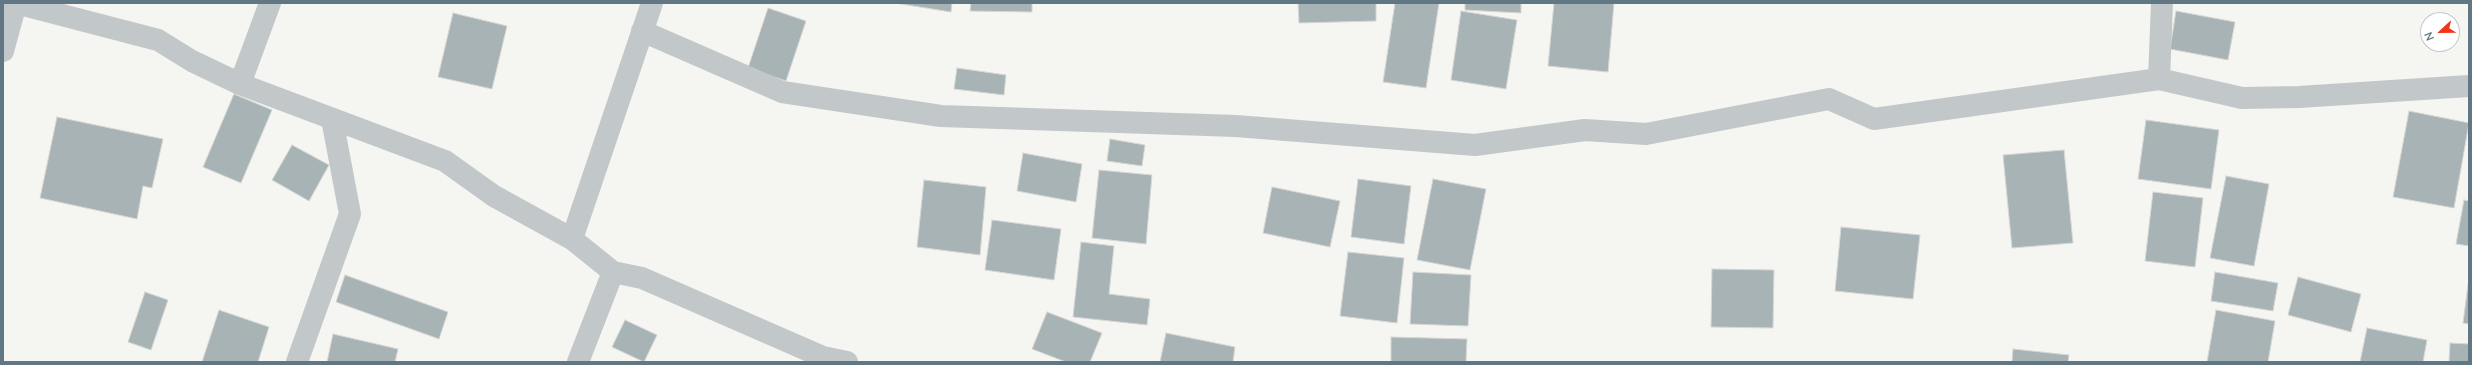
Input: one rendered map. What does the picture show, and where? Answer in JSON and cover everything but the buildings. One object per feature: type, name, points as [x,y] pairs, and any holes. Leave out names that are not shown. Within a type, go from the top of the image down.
[{"type":"street","points":[[3,51],[16,3],[158,40],[192,61],[240,84],[445,161],[494,196],[572,239],[613,272],[642,278],[823,357],[847,362]]},
{"type":"street","points":[[240,84],[270,3]]},
{"type":"street","points":[[572,239],[652,3]]},
{"type":"street","points":[[2159,79],[2162,3]]},
{"type":"street","points":[[642,31],[782,92],[941,116],[1236,126],[1475,146],[1585,130],[1646,134],[1829,99],[1874,119],[2159,79],[2242,98],[2299,97],[2469,86]]},
{"type":"street","points":[[297,362],[350,214],[332,118]]},
{"type":"street","points":[[578,362],[613,272]]}]
